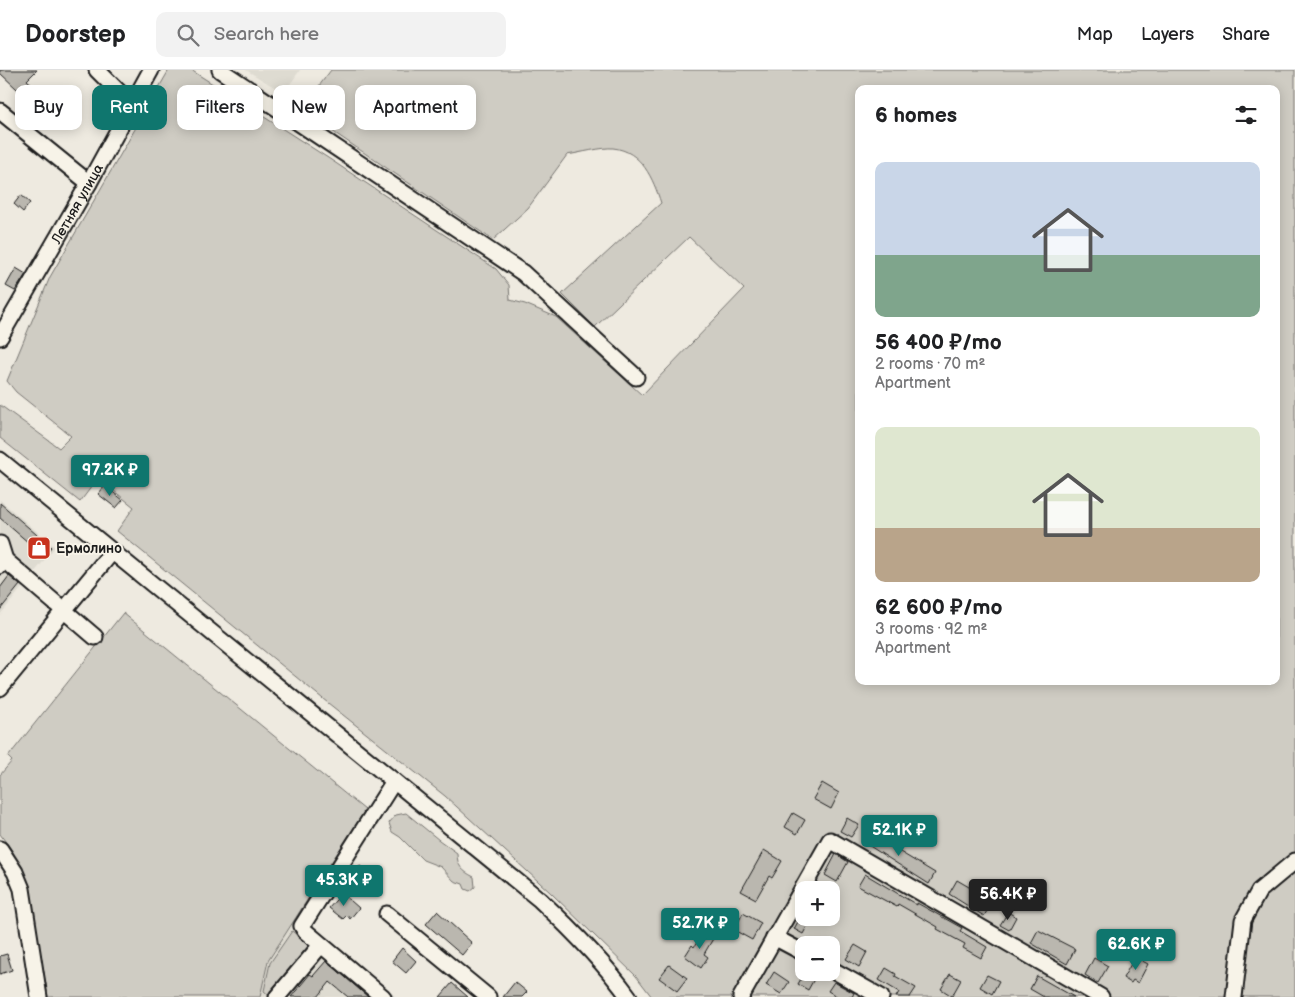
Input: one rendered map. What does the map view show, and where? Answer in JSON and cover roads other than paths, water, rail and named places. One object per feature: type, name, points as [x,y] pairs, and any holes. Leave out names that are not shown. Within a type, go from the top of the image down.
[{"type":"street","points":[[97,70],[112,85]]},
{"type":"street","name":"Летняя улица","points":[[143,85],[151,70]]},
{"type":"street","points":[[220,70],[524,273],[636,377]]},
{"type":"street","points":[[0,111],[89,183]]},
{"type":"street","name":"Летняя улица","points":[[0,337],[118,130]]},
{"type":"street","points":[[0,460],[540,900],[572,930],[609,970],[630,997]]},
{"type":"street","points":[[0,544],[2,563],[95,637]]},
{"type":"street","points":[[0,689],[112,552]]},
{"type":"street","points":[[383,997],[321,945],[303,928],[303,922],[394,781]]},
{"type":"street","points":[[741,997],[830,840],[1101,997]]},
{"type":"street","points":[[0,849],[15,872],[22,889],[39,997]]},
{"type":"street","points":[[1234,997],[1243,920],[1259,891],[1295,861]]},
{"type":"street","points":[[387,914],[488,997]]},
{"type":"street","points":[[774,937],[795,948]]},
{"type":"street","points":[[277,997],[321,945]]},
{"type":"street","points":[[840,974],[881,997]]},
{"type":"place","name":"Ермолино","points":[[39,548]]}]
